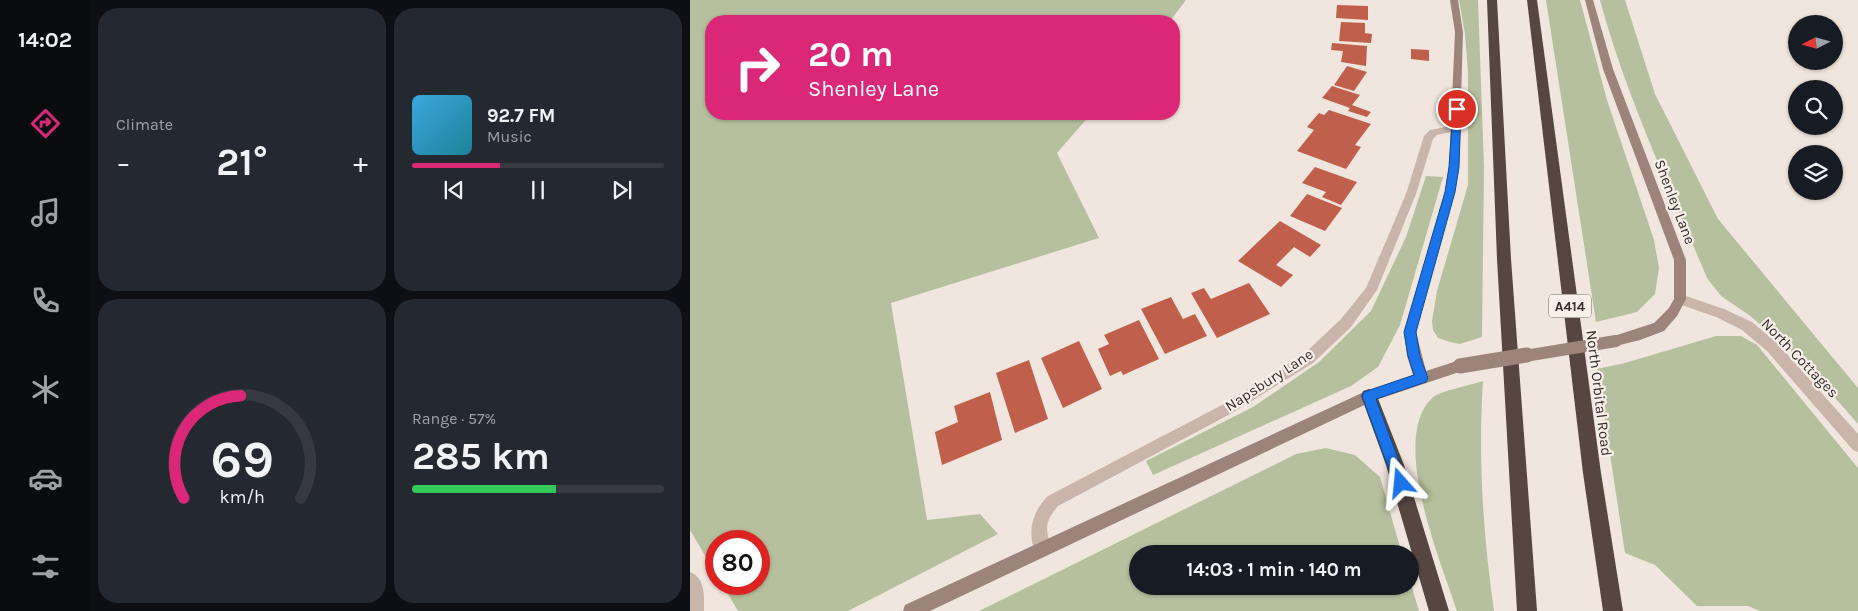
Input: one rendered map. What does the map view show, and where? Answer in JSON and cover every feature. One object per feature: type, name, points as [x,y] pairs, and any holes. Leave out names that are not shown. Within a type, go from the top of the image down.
[{"type":"highway","points":[[1492,0],[1504,259],[1527,611]]},
{"type":"highway","name":"North Orbital Road","points":[[1532,0],[1592,473],[1613,611]]},
{"type":"highway","points":[[1369,396],[1395,465],[1439,611]]},
{"type":"street","points":[[1421,378],[1414,356],[1410,332],[1450,192],[1456,128],[1459,32],[1454,0]]},
{"type":"street","name":"Shenley Lane","points":[[1589,0],[1608,69],[1680,260],[1680,299]]},
{"type":"street","name":"Napsbury Lane","points":[[1042,549],[1038,534],[1040,518],[1044,509],[1053,501],[1227,409],[1308,359],[1346,323],[1371,290],[1411,194],[1428,138],[1434,132],[1456,128]]},
{"type":"street","points":[[911,611],[1369,396],[1460,366],[1616,341],[1640,335],[1659,327],[1673,312],[1680,299]]},
{"type":"street","name":"North Cottages","points":[[1680,299],[1720,313],[1747,326],[1772,347],[1858,445]]},
{"type":"street","points":[[690,580],[695,588],[696,611]]},
{"type":"green space","points":[[690,0],[1186,0],[1175,15],[705,15],[705,120],[1086,120],[1057,153],[1099,238],[891,303],[927,520],[980,514],[998,534],[848,611],[738,611],[729,595],[770,595],[770,530],[705,530],[705,555],[690,530]]},
{"type":"green space","points":[[1459,0],[1478,0],[1484,167],[1482,337],[1460,344],[1438,338],[1433,330],[1432,321],[1437,291],[1468,185],[1468,73],[1465,34]]},
{"type":"green space","points":[[1546,0],[1580,0],[1607,100],[1654,240],[1659,268],[1655,294],[1637,312],[1596,322]]},
{"type":"green space","points":[[1600,0],[1625,0],[1655,94],[1718,219],[1858,388],[1858,424],[1800,358],[1749,315],[1721,296],[1707,278],[1635,106]]},
{"type":"green space","points":[[1426,176],[1443,177],[1400,325],[1378,367],[1351,386],[1153,475],[1146,461],[1253,407],[1319,362],[1371,311],[1406,237]]},
{"type":"green space","points":[[1716,336],[1741,336],[1757,345],[1858,468],[1858,611],[1760,611],[1748,606],[1697,606],[1655,565],[1625,553],[1597,369],[1625,363]]},
{"type":"green space","points":[[1483,381],[1482,496],[1494,611],[1457,611],[1440,563],[1422,502],[1417,470],[1416,442],[1420,417],[1432,398],[1448,391]]},
{"type":"green space","points":[[1326,448],[1355,455],[1380,477],[1399,545],[1129,545],[1129,595],[1414,595],[1419,611],[979,611],[1296,454]]},
{"type":"building","points":[[1337,5],[1368,6],[1368,20],[1336,18]]},
{"type":"building","points":[[1341,22],[1365,23],[1365,33],[1372,34],[1371,43],[1339,41]]},
{"type":"building","points":[[1332,43],[1367,46],[1366,66],[1341,62],[1343,51],[1331,50]]},
{"type":"building","points":[[1411,49],[1429,50],[1429,61],[1411,59]]},
{"type":"building","points":[[1347,66],[1367,72],[1354,91],[1334,85]]},
{"type":"building","points":[[1332,86],[1360,95],[1352,105],[1371,112],[1367,117],[1348,111],[1350,108],[1322,98]]},
{"type":"building","points":[[1329,110],[1371,124],[1355,145],[1361,147],[1346,169],[1297,151],[1314,130],[1307,127],[1319,113],[1324,115]]},
{"type":"building","points":[[1315,167],[1357,182],[1341,205],[1322,197],[1326,192],[1302,183]]},
{"type":"building","points":[[1307,194],[1342,208],[1325,231],[1290,216]]},
{"type":"building","points":[[1280,221],[1321,245],[1310,257],[1294,247],[1276,265],[1293,275],[1281,287],[1238,261]]},
{"type":"building","points":[[1249,283],[1270,314],[1217,338],[1191,293],[1204,288],[1211,299]]},
{"type":"building","points":[[1171,297],[1183,319],[1195,314],[1207,336],[1165,354],[1141,309]]},
{"type":"building","points":[[1139,320],[1159,359],[1123,375],[1121,371],[1110,376],[1098,349],[1109,344],[1104,335]]},
{"type":"building","points":[[1079,341],[1102,389],[1063,408],[1041,358]]},
{"type":"building","points":[[1029,360],[1048,419],[1015,433],[996,373]]},
{"type":"building","points":[[990,392],[1002,440],[942,465],[935,432],[958,422],[954,406]]},
{"type":"route","points":[[1401,483],[1369,396],[1421,378],[1411,344],[1410,332],[1450,192],[1454,167],[1457,109]]}]
